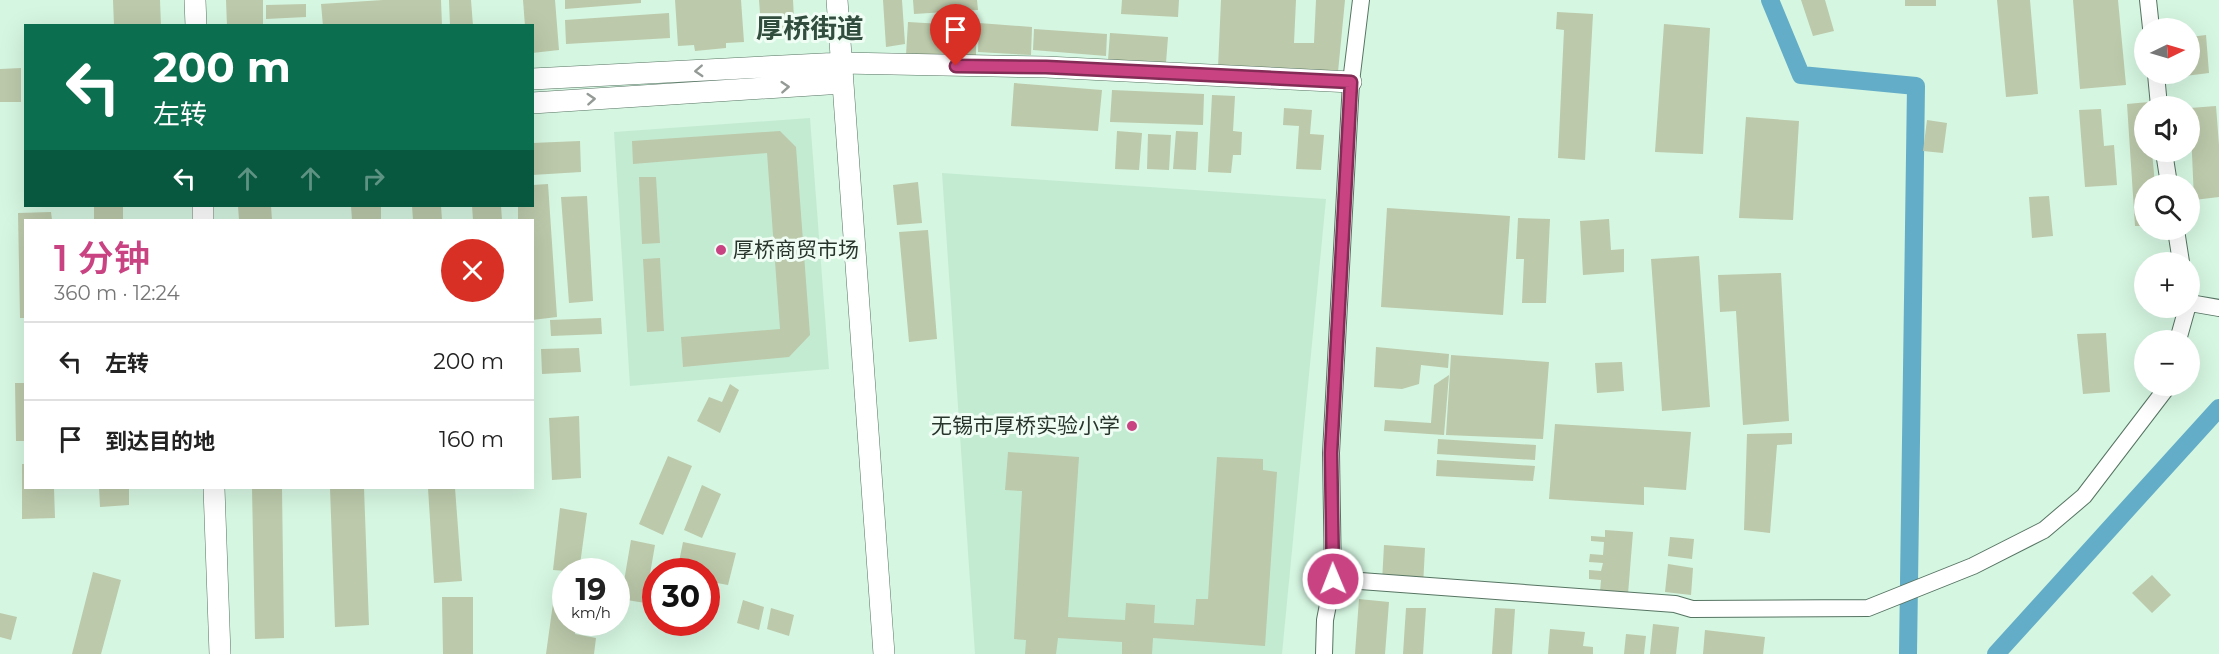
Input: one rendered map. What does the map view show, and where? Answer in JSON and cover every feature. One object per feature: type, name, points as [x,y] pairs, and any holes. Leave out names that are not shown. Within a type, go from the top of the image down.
[{"type":"street","points":[[195,0],[196,24]]},
{"type":"street","points":[[837,0],[884,654]]},
{"type":"street","points":[[1324,654],[1325,620],[1333,579],[1331,453],[1351,82],[1361,0]]},
{"type":"street","points":[[2148,0],[2150,18]]},
{"type":"street","points":[[534,79],[1046,67],[1351,82]]},
{"type":"street","points":[[534,103],[842,73]]},
{"type":"street","points":[[2200,305],[2219,308]]},
{"type":"street","points":[[1333,579],[1675,604],[1692,609],[1868,608],[1973,566],[2044,530],[2084,496],[2160,396]]},
{"type":"street","points":[[214,489],[220,654]]},
{"type":"shaded area","name":"厚桥商贸市场","points":[[810,118],[829,369],[630,386],[614,132]]},
{"type":"shaded area","name":"无锡市厚桥实验小学","points":[[942,173],[1326,199],[1282,654],[975,654]]},
{"type":"building","points":[[113,0],[160,0],[161,24],[114,24]]},
{"type":"building","points":[[226,0],[263,0],[263,24],[227,24]]},
{"type":"building","points":[[383,0],[441,0],[442,24],[323,24],[321,4]]},
{"type":"building","points":[[449,0],[471,0],[473,24],[450,24]]},
{"type":"building","points":[[523,0],[555,0],[559,50],[534,53],[534,24],[525,24]]},
{"type":"building","points":[[565,0],[641,0],[641,3],[565,9]]},
{"type":"building","points":[[675,0],[741,0],[744,42],[726,43],[726,48],[695,51],[694,45],[678,46]]},
{"type":"building","points":[[759,0],[793,0],[794,19],[789,30],[772,32],[767,26],[761,27]]},
{"type":"building","points":[[883,0],[902,0],[905,44],[886,47]]},
{"type":"building","points":[[913,0],[977,0],[978,10],[914,14]]},
{"type":"building","points":[[1122,0],[1179,0],[1178,17],[1121,14]]},
{"type":"building","points":[[1221,0],[1296,0],[1294,43],[1314,43],[1316,0],[1345,0],[1338,72],[1218,68]]},
{"type":"building","points":[[1801,0],[1825,0],[1834,31],[1813,36]]},
{"type":"building","points":[[1905,0],[1936,0],[1936,6],[1905,6]]},
{"type":"building","points":[[1997,0],[2030,0],[2038,94],[2006,97]]},
{"type":"building","points":[[2073,0],[2118,0],[2126,85],[2080,89]]},
{"type":"building","points":[[306,4],[306,17],[266,19],[266,5]]},
{"type":"building","points":[[1557,12],[1593,14],[1585,160],[1558,158],[1564,30],[1556,29]]},
{"type":"building","points":[[669,13],[670,38],[566,44],[565,20]]},
{"type":"building","points":[[908,22],[976,26],[976,58],[906,55]]},
{"type":"building","points":[[979,23],[1032,27],[1031,55],[978,52]]},
{"type":"building","points":[[1664,24],[1710,28],[1703,154],[1655,152]]},
{"type":"building","points":[[1034,29],[1107,34],[1106,56],[1033,50]]},
{"type":"building","points":[[1110,33],[1168,37],[1166,63],[1108,60]]},
{"type":"building","points":[[2206,35],[2209,73],[2200,74],[2200,36]]},
{"type":"building","points":[[21,68],[21,102],[0,102],[0,69]]},
{"type":"building","points":[[1014,83],[1102,90],[1098,131],[1011,126]]},
{"type":"building","points":[[1112,90],[1204,94],[1203,125],[1110,122]]},
{"type":"building","points":[[1212,95],[1235,96],[1233,131],[1242,132],[1241,155],[1233,155],[1231,173],[1208,172]]},
{"type":"building","points":[[2134,103],[2134,162],[2153,162],[2154,174],[2134,174],[2134,211],[2127,104]]},
{"type":"building","points":[[2216,106],[2219,197],[2200,199],[2200,174],[2193,174],[2192,162],[2200,162],[2200,107]]},
{"type":"building","points":[[1284,108],[1312,110],[1310,134],[1324,135],[1321,170],[1296,169],[1299,126],[1283,125]]},
{"type":"building","points":[[2101,109],[2104,146],[2114,145],[2117,185],[2085,187],[2079,110]]},
{"type":"building","points":[[1746,117],[1799,121],[1793,220],[1739,218]]},
{"type":"building","points":[[1927,120],[1947,123],[1943,153],[1923,151]]},
{"type":"building","points":[[780,131],[796,147],[810,335],[789,357],[683,367],[681,337],[780,329],[767,153],[633,164],[632,141]]},
{"type":"building","points":[[1117,131],[1142,133],[1139,170],[1115,169]]},
{"type":"building","points":[[1176,131],[1198,132],[1196,170],[1173,169]]},
{"type":"building","points":[[1148,134],[1171,135],[1169,170],[1147,169]]},
{"type":"building","points":[[580,141],[581,172],[534,175],[534,143]]},
{"type":"building","points":[[639,177],[656,177],[660,243],[642,244]]},
{"type":"building","points":[[918,182],[922,223],[897,225],[893,185]]},
{"type":"building","points":[[548,184],[557,317],[534,320],[534,219],[518,219],[518,207],[534,207],[534,185]]},
{"type":"building","points":[[587,196],[593,301],[569,303],[561,197]]},
{"type":"building","points":[[2049,196],[2053,236],[2032,238],[2029,197]]},
{"type":"building","points":[[94,207],[123,207],[123,219],[94,219]]},
{"type":"building","points":[[238,207],[271,207],[272,219],[239,219]]},
{"type":"building","points":[[351,207],[381,207],[381,219],[352,219]]},
{"type":"building","points":[[412,207],[441,207],[442,219],[413,219]]},
{"type":"building","points":[[472,207],[501,207],[502,219],[473,219]]},
{"type":"building","points":[[1387,208],[1510,216],[1503,315],[1381,307]]},
{"type":"building","points":[[51,212],[52,219],[24,219],[24,318],[20,318],[18,213]]},
{"type":"building","points":[[1518,218],[1550,219],[1546,303],[1522,303],[1524,259],[1516,259]]},
{"type":"building","points":[[1609,219],[1611,250],[1624,249],[1624,272],[1583,275],[1580,221]]},
{"type":"building","points":[[928,230],[937,339],[909,342],[899,232]]},
{"type":"building","points":[[1699,256],[1710,407],[1662,411],[1651,259]]},
{"type":"building","points":[[660,258],[664,331],[647,332],[643,259]]},
{"type":"building","points":[[1781,273],[1789,421],[1743,425],[1736,311],[1720,312],[1718,275]]},
{"type":"building","points":[[601,318],[602,334],[551,336],[550,320]]},
{"type":"building","points":[[2106,333],[2110,392],[2083,394],[2077,334]]},
{"type":"building","points":[[1376,347],[1449,354],[1448,368],[1421,365],[1419,384],[1402,389],[1374,387]]},
{"type":"building","points":[[579,348],[581,372],[542,374],[541,349]]},
{"type":"building","points":[[1451,355],[1549,362],[1543,439],[1446,435]]},
{"type":"building","points":[[1622,362],[1624,391],[1597,393],[1595,363]]},
{"type":"building","points":[[1449,375],[1444,435],[1384,431],[1385,420],[1431,423],[1434,385]]},
{"type":"building","points":[[15,383],[24,383],[24,441],[16,441]]},
{"type":"building","points":[[730,384],[739,390],[720,433],[697,421],[709,397],[722,402]]},
{"type":"building","points":[[579,416],[581,478],[552,480],[549,418]]},
{"type":"building","points":[[1555,424],[1691,432],[1686,490],[1644,487],[1644,505],[1549,499]]},
{"type":"building","points":[[1792,433],[1792,444],[1777,445],[1770,533],[1744,530],[1747,434]]},
{"type":"building","points":[[1438,439],[1536,445],[1535,460],[1437,454]]},
{"type":"building","points":[[1008,452],[1079,457],[1068,617],[1125,620],[1126,603],[1155,605],[1154,623],[1194,625],[1196,599],[1208,599],[1217,457],[1263,459],[1263,470],[1277,472],[1265,646],[1153,638],[1152,654],[1122,654],[1122,642],[1058,638],[1056,654],[1025,654],[1026,640],[1014,639],[1022,491],[1005,490]]},
{"type":"building","points":[[668,456],[692,466],[663,535],[639,524]]},
{"type":"building","points":[[1437,460],[1535,466],[1533,481],[1436,476]]},
{"type":"building","points":[[22,464],[24,464],[24,489],[54,489],[55,518],[22,519]]},
{"type":"building","points":[[702,485],[721,494],[702,538],[684,530]]},
{"type":"building","points":[[99,489],[129,489],[129,505],[100,507]]},
{"type":"building","points":[[252,489],[282,489],[284,638],[255,639]]},
{"type":"building","points":[[330,489],[364,489],[369,625],[335,627]]},
{"type":"building","points":[[428,489],[455,489],[462,581],[434,583]]},
{"type":"building","points":[[560,508],[587,513],[581,558],[554,558]]},
{"type":"building","points":[[1605,530],[1633,532],[1628,594],[1600,592],[1601,580],[1589,579],[1589,570],[1601,571],[1603,563],[1589,562],[1590,554],[1603,555],[1604,542],[1591,541],[1591,536],[1605,537]]},
{"type":"building","points":[[1670,537],[1694,539],[1692,559],[1668,556]]},
{"type":"building","points":[[631,540],[655,545],[653,558],[642,558],[642,602],[630,600],[630,558],[628,558]]},
{"type":"building","points":[[683,542],[736,553],[728,585],[720,584],[720,558],[680,558]]},
{"type":"building","points":[[1384,545],[1425,548],[1423,586],[1382,582]]},
{"type":"building","points":[[1668,564],[1693,568],[1691,595],[1665,592]]},
{"type":"building","points":[[93,572],[121,580],[101,654],[72,654]]},
{"type":"building","points":[[2152,575],[2171,595],[2152,613],[2132,593]]},
{"type":"building","points":[[442,597],[473,597],[473,654],[443,654]]},
{"type":"building","points":[[1359,599],[1389,602],[1385,654],[1355,654]]},
{"type":"building","points":[[743,600],[764,607],[759,630],[737,623]]},
{"type":"building","points":[[771,608],[794,615],[789,636],[767,629]]},
{"type":"building","points":[[1406,608],[1426,608],[1423,654],[1403,654]]},
{"type":"building","points":[[1495,608],[1515,609],[1512,654],[1492,654]]},
{"type":"building","points":[[552,610],[552,636],[596,638],[594,654],[546,654]]},
{"type":"building","points":[[0,613],[17,617],[11,640],[0,637]]},
{"type":"building","points":[[1653,624],[1679,627],[1676,654],[1650,654]]},
{"type":"building","points":[[1550,629],[1585,632],[1583,646],[1593,647],[1593,654],[1548,654]]},
{"type":"building","points":[[1705,630],[1765,637],[1763,654],[1703,654]]},
{"type":"building","points":[[1626,634],[1646,636],[1644,654],[1624,654]]},
{"type":"waterway","points":[[1770,0],[1801,75],[1916,86],[1908,654]]},
{"type":"waterway","points":[[1996,654],[2219,408]]},
{"type":"place","name":"厚桥商贸市场","points":[[721,250]]},
{"type":"place","name":"无锡市厚桥实验小学","points":[[1132,426]]},
{"type":"district","name":"厚桥街道","points":[[810,29]]},
{"type":"route","points":[[956,66],[1046,67],[1351,82],[1331,453],[1333,579]]}]
